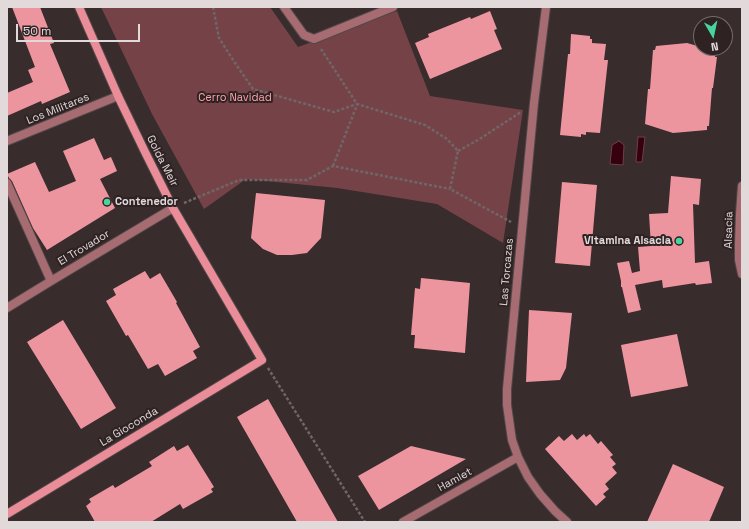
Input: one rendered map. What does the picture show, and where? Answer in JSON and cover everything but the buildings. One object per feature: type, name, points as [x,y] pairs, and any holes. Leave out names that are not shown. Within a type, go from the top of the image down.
[{"type":"street","name":"Golda Meir","points":[[79,7],[118,96],[173,208],[262,360]]},
{"type":"street","points":[[284,7],[304,35],[314,39],[393,7]]},
{"type":"street","name":"Las Torcazas","points":[[546,7],[534,103],[507,389],[507,405],[512,440],[518,457],[528,477],[540,494],[567,522]]},
{"type":"street","name":"Los Militares","points":[[7,141],[118,96]]},
{"type":"street","points":[[7,183],[50,281]]},
{"type":"street","name":"Alsacia","points":[[742,186],[739,219],[739,260],[742,274]]},
{"type":"street","name":"El Trovador","points":[[7,308],[173,208]]},
{"type":"street","name":"La Gioconda","points":[[7,514],[262,360]]},
{"type":"street","name":"Hamlet","points":[[403,522],[518,457]]},
{"type":"path","points":[[213,7],[219,38],[253,89],[334,112],[357,104],[425,126],[447,139],[458,151]]},
{"type":"path","points":[[314,39],[357,104]]},
{"type":"path","points":[[450,189],[458,151],[478,140],[534,103]]},
{"type":"path","points":[[333,166],[357,104]]},
{"type":"path","points":[[173,208],[239,180],[307,180],[333,166],[450,189],[522,227]]},
{"type":"path","points":[[262,360],[365,522]]},
{"type":"green space","name":"Cerro Navidad","points":[[101,7],[270,7],[298,47],[397,11],[430,96],[523,110],[503,243],[437,204],[337,188],[246,179],[204,209],[152,114]]},
{"type":"shaded area","points":[[638,137],[645,137],[642,162],[636,162]]},
{"type":"shaded area","points":[[619,141],[624,145],[623,165],[610,164],[612,145]]},
{"type":"place","name":"Contenedor","points":[[107,202]]},
{"type":"place","name":"Vitamina Alsacia","points":[[679,241]]}]
